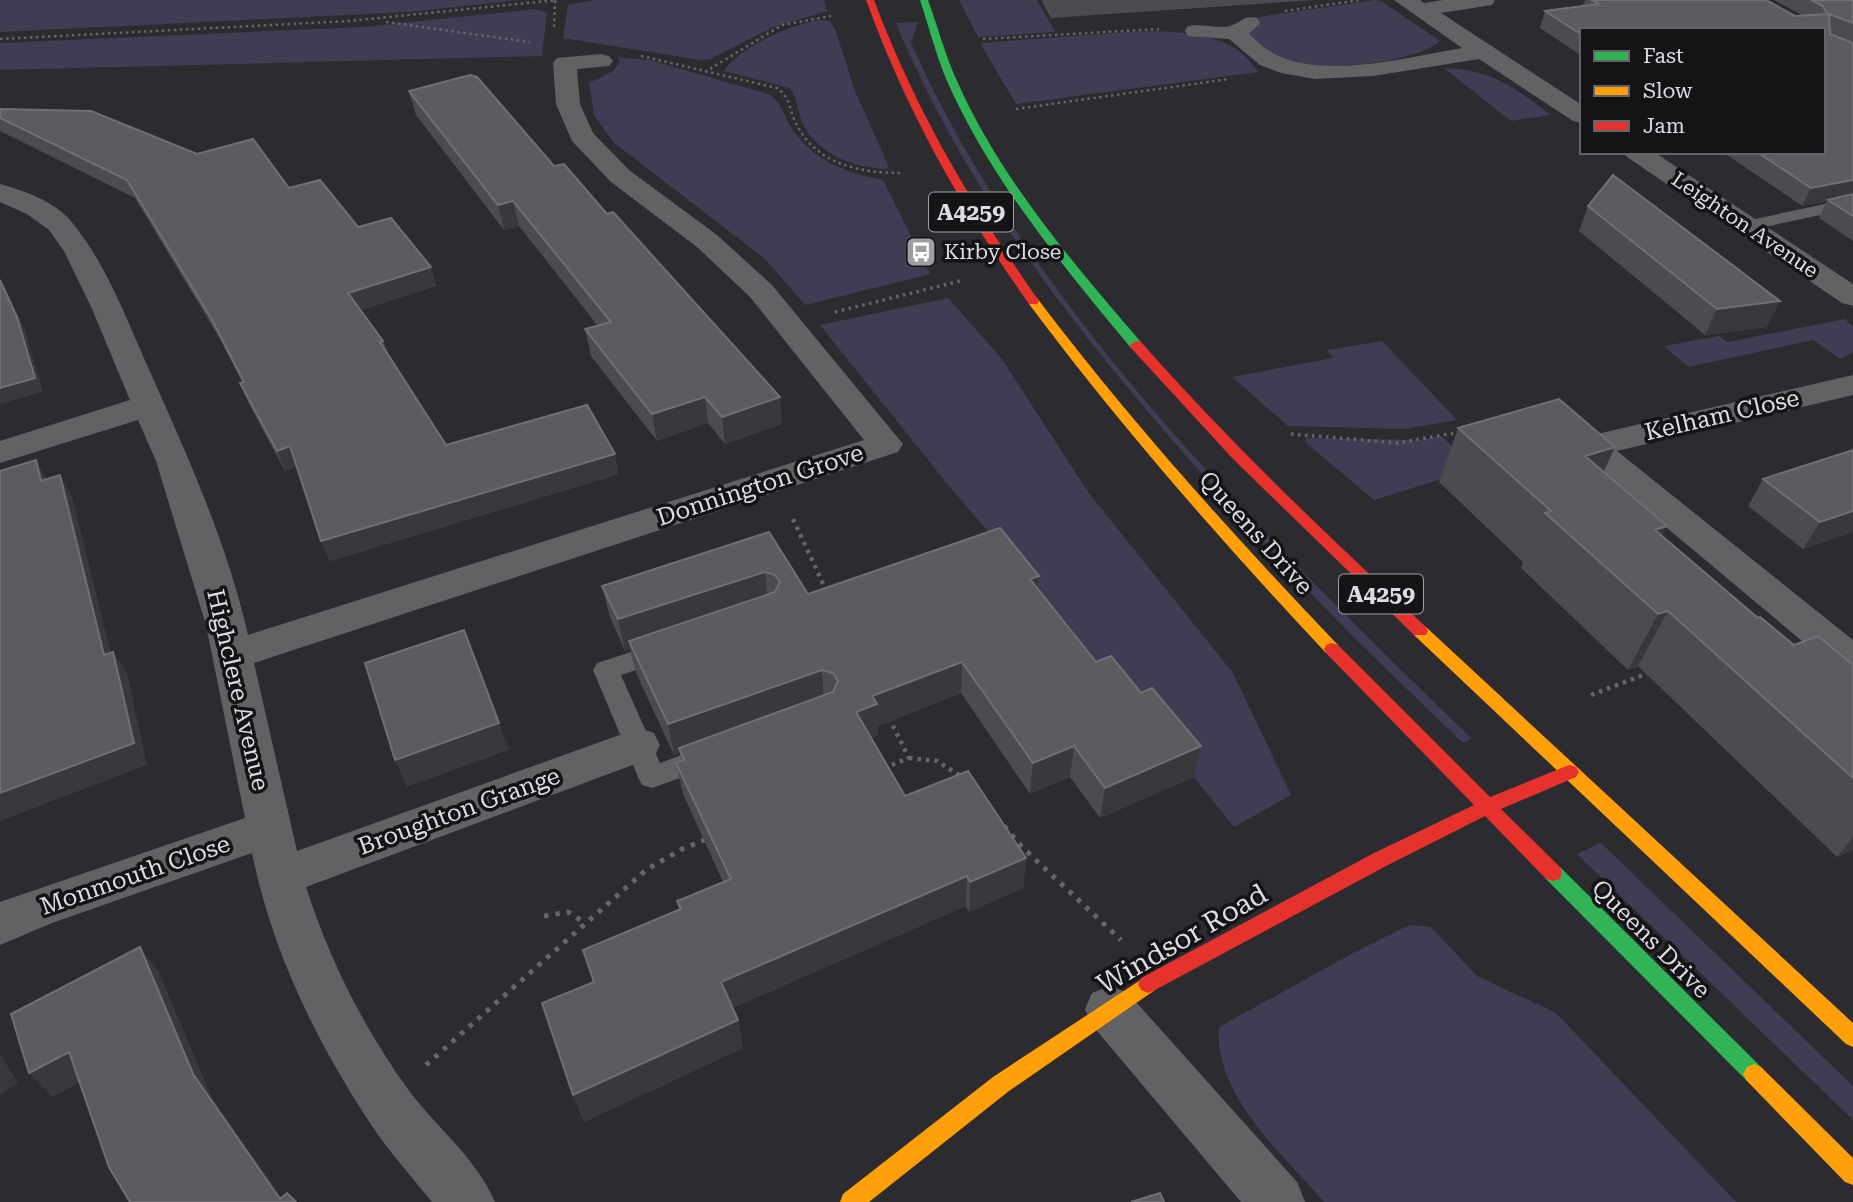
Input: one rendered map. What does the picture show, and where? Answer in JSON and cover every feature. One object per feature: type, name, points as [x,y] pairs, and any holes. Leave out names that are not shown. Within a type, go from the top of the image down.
[{"type":"main road","name":"Queens Drive","points":[[870,0],[906,95],[949,176],[1001,258],[1092,380],[1169,472],[1256,569],[1486,807],[1853,1174]]},
{"type":"main road","name":"Queens Drive","points":[[924,0],[956,89],[982,136],[1034,216],[1111,318],[1195,412],[1322,539],[1850,1030]]},
{"type":"main road","name":"Windsor Road","points":[[851,1202],[1001,1084],[1159,977],[1381,859],[1486,807],[1570,772]]},
{"type":"street","points":[[1413,5],[1484,0]]},
{"type":"street","points":[[1413,5],[1580,115]]},
{"type":"street","points":[[1196,32],[1242,28],[1267,60],[1297,70],[1353,71],[1482,51]]},
{"type":"street","name":"Donnington Grove","points":[[232,655],[886,444],[761,291],[735,265],[620,176],[581,136],[568,104],[565,63],[615,57]]},
{"type":"street","name":"Leighton Avenue","points":[[1639,154],[1853,297]]},
{"type":"street","name":"Highclere Avenue","points":[[0,192],[37,208],[59,225],[78,251],[173,461],[206,557],[232,655],[280,877],[298,936],[335,1020],[392,1110],[467,1202]]},
{"type":"street","name":"Kelham Close","points":[[1591,446],[1853,385]]},
{"type":"street","points":[[0,452],[149,405]]},
{"type":"street","name":"Kelham Close","points":[[1558,420],[1853,662]]},
{"type":"street","points":[[1759,631],[1798,617]]},
{"type":"street","name":"Broughton Grange","points":[[280,877],[639,745]]},
{"type":"street","name":"Monmouth Close","points":[[0,924],[37,908],[270,828]]},
{"type":"street","points":[[1110,1009],[1277,1202]]},
{"type":"lane","points":[[1746,226],[1853,203]]},
{"type":"lane","points":[[693,641],[606,670],[652,777],[726,750]]},
{"type":"path","points":[[0,38],[372,21],[446,15],[557,0]]},
{"type":"path","points":[[1276,12],[1360,0]]},
{"type":"path","points":[[705,72],[782,25],[839,15]]},
{"type":"path","points":[[372,21],[541,43]]},
{"type":"path","points":[[982,39],[1162,29]]},
{"type":"path","points":[[615,57],[705,72],[765,85],[784,92],[790,99],[794,119],[801,133],[811,146],[833,162],[867,173],[902,173]]},
{"type":"path","points":[[1012,110],[1297,70]]},
{"type":"path","points":[[787,324],[960,281]]},
{"type":"path","points":[[1291,434],[1398,443],[1471,430]]},
{"type":"path","points":[[775,480],[831,600]]},
{"type":"path","points":[[1591,695],[1656,670]]},
{"type":"path","points":[[884,709],[909,758]]},
{"type":"path","points":[[871,773],[909,758],[937,761],[959,774],[968,785]]},
{"type":"path","points":[[995,816],[1022,847],[1159,977]]},
{"type":"path","points":[[387,1100],[646,870],[682,849],[720,834]]},
{"type":"path","points":[[544,916],[568,912],[586,923]]},
{"type":"shaded area","points":[[0,0],[519,0],[409,12],[0,32]]},
{"type":"shaded area","points":[[594,0],[824,0],[827,11],[773,27],[710,59],[700,60],[563,38],[568,5]]},
{"type":"shaded area","points":[[959,0],[1037,0],[1055,32],[978,37]]},
{"type":"shaded area","points":[[1381,1],[1439,40],[1438,43],[1425,50],[1384,61],[1314,66],[1279,60],[1249,36],[1251,18]]},
{"type":"shaded area","points":[[536,9],[547,13],[542,56],[0,70],[0,43],[362,27]]},
{"type":"shaded area","points":[[819,20],[830,21],[835,29],[855,91],[889,167],[885,169],[849,162],[818,144],[803,124],[790,88],[724,71],[742,53],[767,38]]},
{"type":"shaded area","points":[[918,22],[911,43],[961,142],[1020,237],[1087,329],[1158,416],[1235,501],[1472,739],[1463,743],[1313,595],[1150,415],[1066,310],[989,201],[924,84],[896,23]]},
{"type":"shaded area","points":[[1130,32],[1170,32],[1211,38],[1235,48],[1259,72],[1016,104],[980,43]]},
{"type":"shaded area","points":[[618,57],[650,60],[771,95],[799,138],[819,156],[843,169],[883,180],[930,274],[805,305],[765,259],[613,142],[594,115],[589,83],[613,71],[620,63]]},
{"type":"shaded area","points":[[1444,68],[1489,76],[1514,89],[1551,115],[1511,121]]},
{"type":"shaded area","points":[[948,298],[1002,359],[1088,492],[1233,673],[1291,795],[1234,827],[1147,719],[1136,724],[1008,555],[820,325]]},
{"type":"shaded area","points":[[1845,319],[1853,327],[1853,352],[1840,359],[1813,340],[1688,367],[1664,346],[1719,336],[1728,342]]},
{"type":"shaded area","points":[[1382,341],[1457,420],[1404,429],[1288,426],[1232,377],[1333,358],[1327,350]]},
{"type":"shaded area","points":[[1441,436],[1477,468],[1374,500],[1305,442],[1306,438],[1420,440]]},
{"type":"shaded area","points":[[1601,843],[1853,1086],[1853,1120],[1577,854]]},
{"type":"shaded area","points":[[1409,925],[1431,927],[1477,976],[1556,1013],[1736,1202],[1324,1202],[1271,1143],[1239,1100],[1227,1077],[1220,1052],[1219,1027]]},
{"type":"building","points":[[1592,0],[1766,0],[1795,16],[1827,14],[1823,6],[1811,0],[1853,0],[1853,23],[1829,14],[1830,34],[1853,43],[1853,180],[1811,188],[1760,154],[1825,154],[1825,28],[1580,28],[1580,34],[1545,11],[1599,4]]},
{"type":"building","points":[[470,75],[477,77],[554,166],[564,164],[607,214],[613,212],[780,397],[722,417],[705,397],[652,414],[585,329],[611,322],[513,201],[498,205],[409,91]]},
{"type":"building","points":[[0,109],[91,111],[197,154],[253,139],[289,188],[320,180],[358,227],[391,218],[431,267],[348,293],[383,341],[380,342],[446,445],[587,405],[615,454],[321,541],[290,446],[277,451],[240,383],[244,382],[212,320],[127,180],[0,118]]},
{"type":"building","points":[[1613,175],[1780,301],[1717,309],[1588,206]]},
{"type":"building","points":[[1853,194],[1853,216],[1828,200]]},
{"type":"building","points":[[0,280],[17,317],[35,378],[0,388]]},
{"type":"building","points":[[1559,399],[1615,447],[1585,456],[1667,526],[1655,530],[1758,618],[1794,645],[1818,636],[1853,665],[1853,778],[1668,611],[1658,614],[1545,513],[1551,511],[1458,428]]},
{"type":"building","points":[[1853,450],[1853,511],[1820,522],[1763,479]]},
{"type":"building","points":[[36,460],[41,481],[60,475],[104,655],[113,652],[134,743],[0,793],[0,471]]},
{"type":"building","points":[[1000,528],[1039,576],[1030,579],[1096,662],[1111,656],[1141,693],[1152,688],[1201,746],[1105,788],[1074,746],[1033,763],[962,662],[872,696],[877,704],[856,712],[905,796],[968,771],[1026,858],[970,882],[967,876],[721,982],[738,1020],[573,1095],[542,1003],[594,982],[583,950],[681,909],[677,901],[731,879],[676,763],[684,760],[679,748],[833,692],[838,681],[833,673],[822,670],[668,724],[629,641],[775,592],[780,582],[775,575],[765,572],[618,619],[602,586],[769,532],[808,594]]},
{"type":"building","points":[[464,630],[499,723],[395,760],[365,663]]},
{"type":"building","points":[[140,947],[193,1074],[280,1199],[287,1193],[296,1202],[130,1202],[109,1167],[69,1052],[29,1073],[11,1014]]},
{"type":"building","points":[[1160,1193],[1164,1202],[1131,1202]]},
{"type":"traffic: fast","points":[[924,0],[952,80],[995,159],[1062,255],[1136,345]]},
{"type":"traffic: fast","points":[[1553,873],[1754,1074]]},
{"type":"traffic: slow","points":[[1033,301],[1103,392],[1177,480],[1332,649]]},
{"type":"traffic: slow","points":[[1420,631],[1853,1037]]},
{"type":"traffic: slow","points":[[851,1202],[1001,1084],[1148,984]]},
{"type":"traffic: slow","points":[[1754,1074],[1853,1174]]},
{"type":"traffic: jam","points":[[870,0],[902,80],[940,156],[984,230],[1033,301]]},
{"type":"traffic: jam","points":[[1136,345],[1238,456],[1420,631]]},
{"type":"traffic: jam","points":[[1332,649],[1553,873]]},
{"type":"traffic: jam","points":[[1148,984],[1381,859],[1486,807],[1570,772]]},
{"type":"place","name":"Kirby Close","points":[[921,252]]}]
